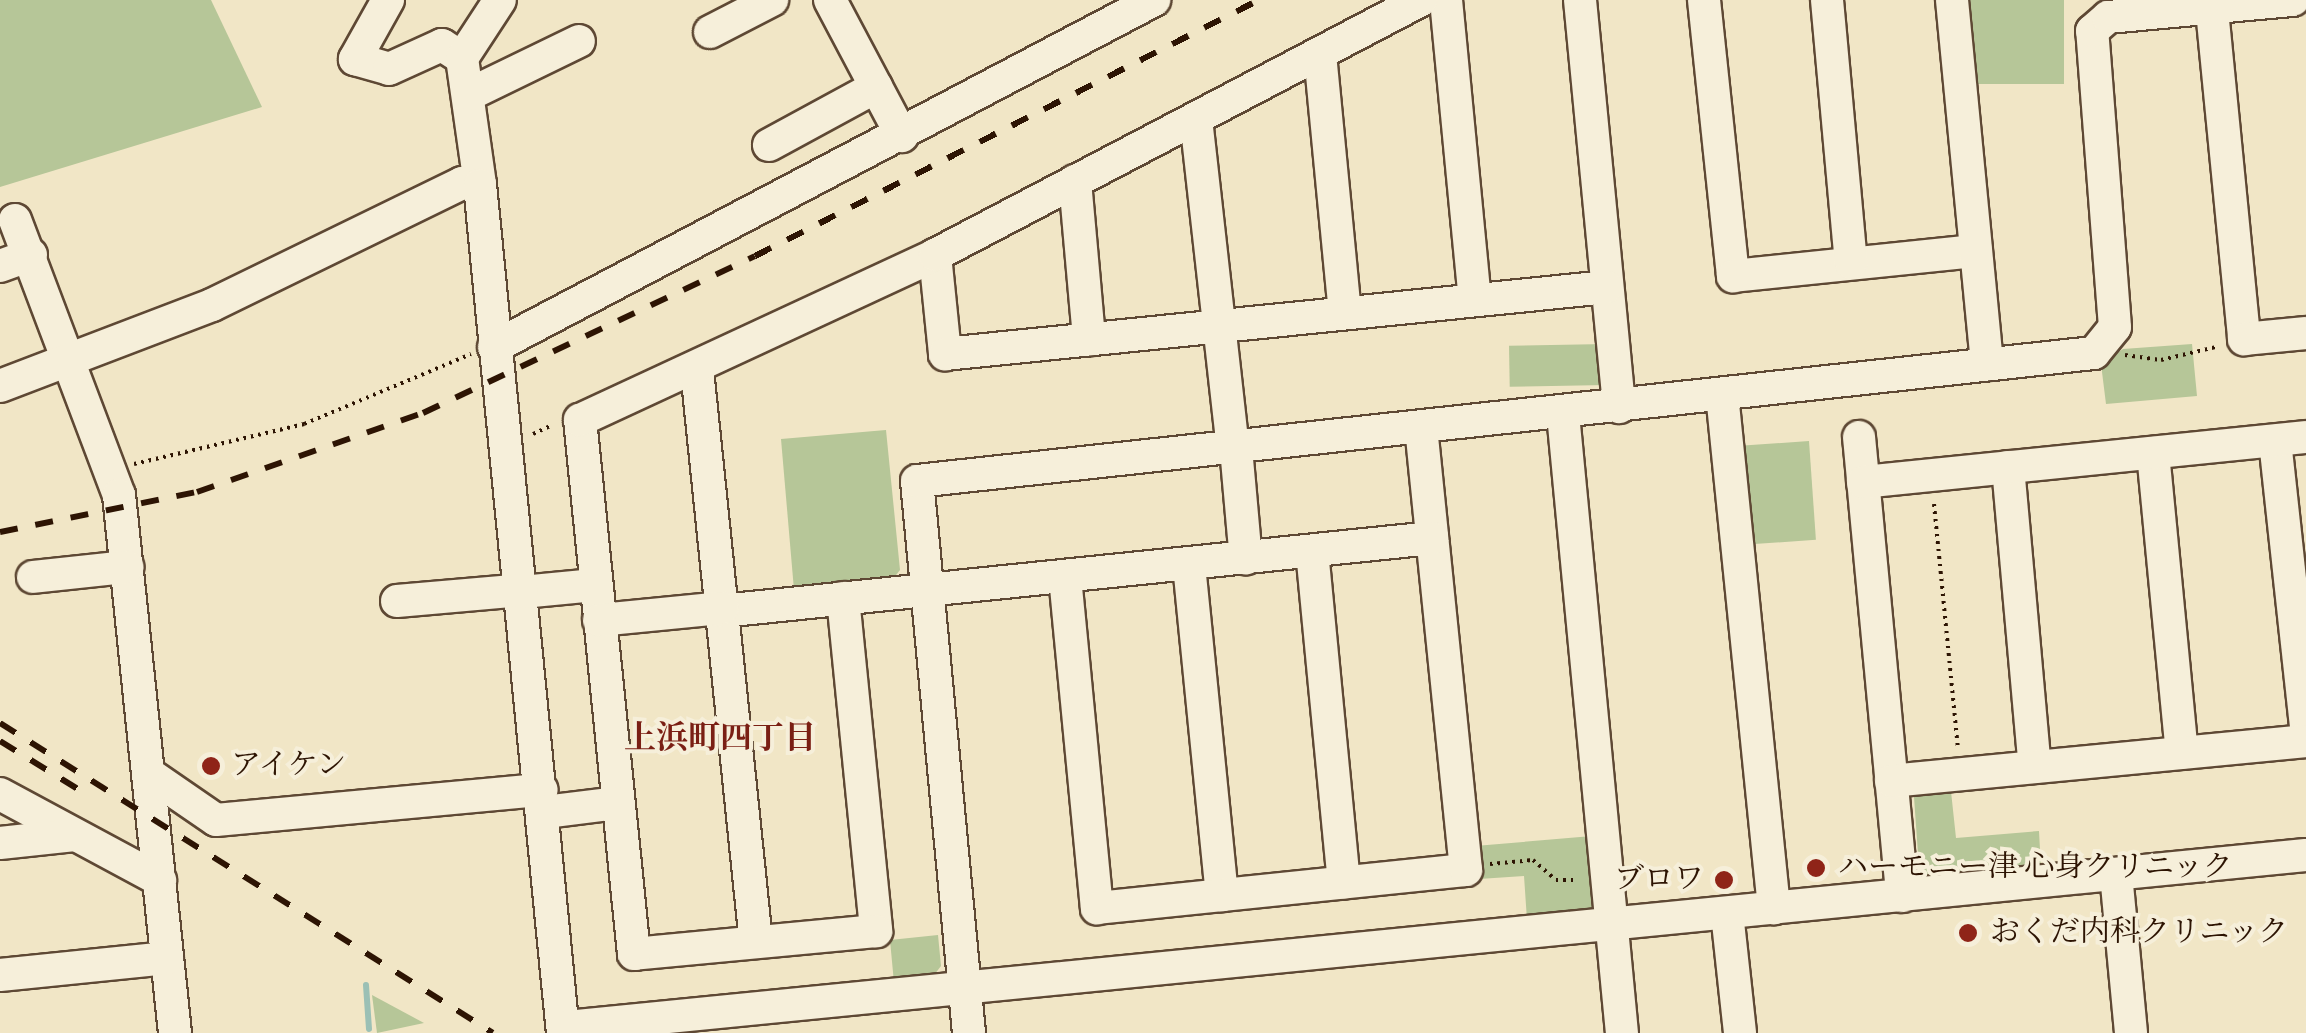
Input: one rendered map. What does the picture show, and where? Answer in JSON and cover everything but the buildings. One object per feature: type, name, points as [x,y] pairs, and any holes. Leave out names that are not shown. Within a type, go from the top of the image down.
[{"type":"street","points":[[462,58],[500,0]]},
{"type":"street","points":[[710,32],[772,0]]},
{"type":"street","points":[[830,0],[902,136]]},
{"type":"street","points":[[494,347],[902,136],[1154,0]]},
{"type":"street","points":[[843,598],[876,931],[634,954],[580,420],[697,370],[935,254],[1421,0]]},
{"type":"street","points":[[1446,0],[1475,299]]},
{"type":"street","points":[[1580,0],[1619,407]]},
{"type":"street","points":[[1704,0],[1732,276],[1976,251]]},
{"type":"street","points":[[1826,0],[1851,263]]},
{"type":"street","points":[[1952,0],[1986,364]]},
{"type":"street","points":[[969,1033],[917,480],[1563,414],[2094,353],[2108,342],[2115,327],[2092,31],[2108,17],[2211,4],[2293,0]]},
{"type":"street","points":[[2211,4],[2244,339],[2306,333]]},
{"type":"street","points":[[376,7],[355,59],[363,65],[389,69],[442,45],[462,58],[470,94],[565,1030],[2306,854]]},
{"type":"street","points":[[470,94],[579,40]]},
{"type":"street","points":[[1320,54],[1345,312]]},
{"type":"street","points":[[769,145],[876,87]]},
{"type":"street","points":[[1196,119],[1246,559]]},
{"type":"street","points":[[1076,181],[1089,339]]},
{"type":"street","points":[[0,386],[212,306],[462,183],[480,185]]},
{"type":"street","points":[[13,239],[67,362],[119,496],[175,1033]]},
{"type":"street","points":[[935,254],[945,354],[1608,288]]},
{"type":"street","points":[[697,370],[756,942]]},
{"type":"street","points":[[1722,394],[1774,908]]},
{"type":"street","points":[[1563,414],[1622,1033]]},
{"type":"street","points":[[1065,577],[1098,908],[1466,866],[1421,428]]},
{"type":"street","points":[[1859,438],[1902,896]]},
{"type":"street","points":[[1863,482],[2290,439],[2306,727]]},
{"type":"street","points":[[2154,453],[2182,753]]},
{"type":"street","points":[[2008,467],[2036,767]]},
{"type":"street","points":[[598,620],[1432,538]]},
{"type":"street","points":[[1312,551],[1344,882]]},
{"type":"street","points":[[1188,565],[1222,895]]},
{"type":"street","points":[[33,577],[127,567]]},
{"type":"street","points":[[397,601],[595,584]]},
{"type":"street","points":[[1891,781],[2306,741]]},
{"type":"street","points":[[149,774],[216,820],[544,801],[618,803]]},
{"type":"street","points":[[0,794],[160,880]]},
{"type":"street","points":[[0,843],[75,835]]},
{"type":"street","points":[[2116,874],[2131,1033]]},
{"type":"street","points":[[1727,912],[1740,1033]]},
{"type":"street","points":[[0,975],[167,958]]},
{"type":"path","points":[[2108,342],[2139,360],[2244,339]]},
{"type":"path","points":[[109,470],[304,424],[494,347]]},
{"type":"path","points":[[507,447],[565,419],[580,420]]},
{"type":"path","points":[[1931,474],[1960,774]]},
{"type":"path","points":[[1466,866],[1533,860],[1556,880],[1608,877]]},
{"type":"green space","points":[[0,0],[211,0],[262,107],[0,187]]},
{"type":"green space","points":[[1963,0],[2064,0],[2064,84],[1963,84]]},
{"type":"green space","points":[[1606,344],[1607,385],[1510,387],[1509,346]]},
{"type":"green space","points":[[2192,344],[2197,396],[2106,404],[2101,364],[2123,349]]},
{"type":"green space","points":[[886,430],[900,570],[892,580],[794,590],[781,439]]},
{"type":"green space","points":[[1809,441],[1816,540],[1747,545],[1740,446]]},
{"type":"green space","points":[[1950,782],[1956,838],[2039,831],[2041,868],[1934,879],[1919,868],[1914,797],[1923,785]]},
{"type":"green space","points":[[1592,836],[1599,902],[1585,915],[1527,920],[1524,876],[1479,879],[1475,846]]},
{"type":"green space","points":[[938,935],[941,966],[931,979],[894,983],[890,940]]},
{"type":"green space","points":[[372,995],[424,1023],[377,1033]]},
{"type":"waterway","points":[[366,985],[369,1029]]},
{"type":"railway","points":[[0,532],[197,492],[423,413],[755,256],[1259,0]]},
{"type":"railway","points":[[0,723],[493,1033]]},
{"type":"railway","points":[[0,741],[81,791]]},
{"type":"place","name":"アイケン","points":[[211,766]]},
{"type":"place","name":"ハーモニー津 心身クリニック","points":[[1816,868]]},
{"type":"place","name":"ブロワ","points":[[1724,880]]},
{"type":"place","name":"おくだ内科クリニック","points":[[1968,933]]},
{"type":"district","name":"上浜町四丁目","points":[[720,740]]}]
